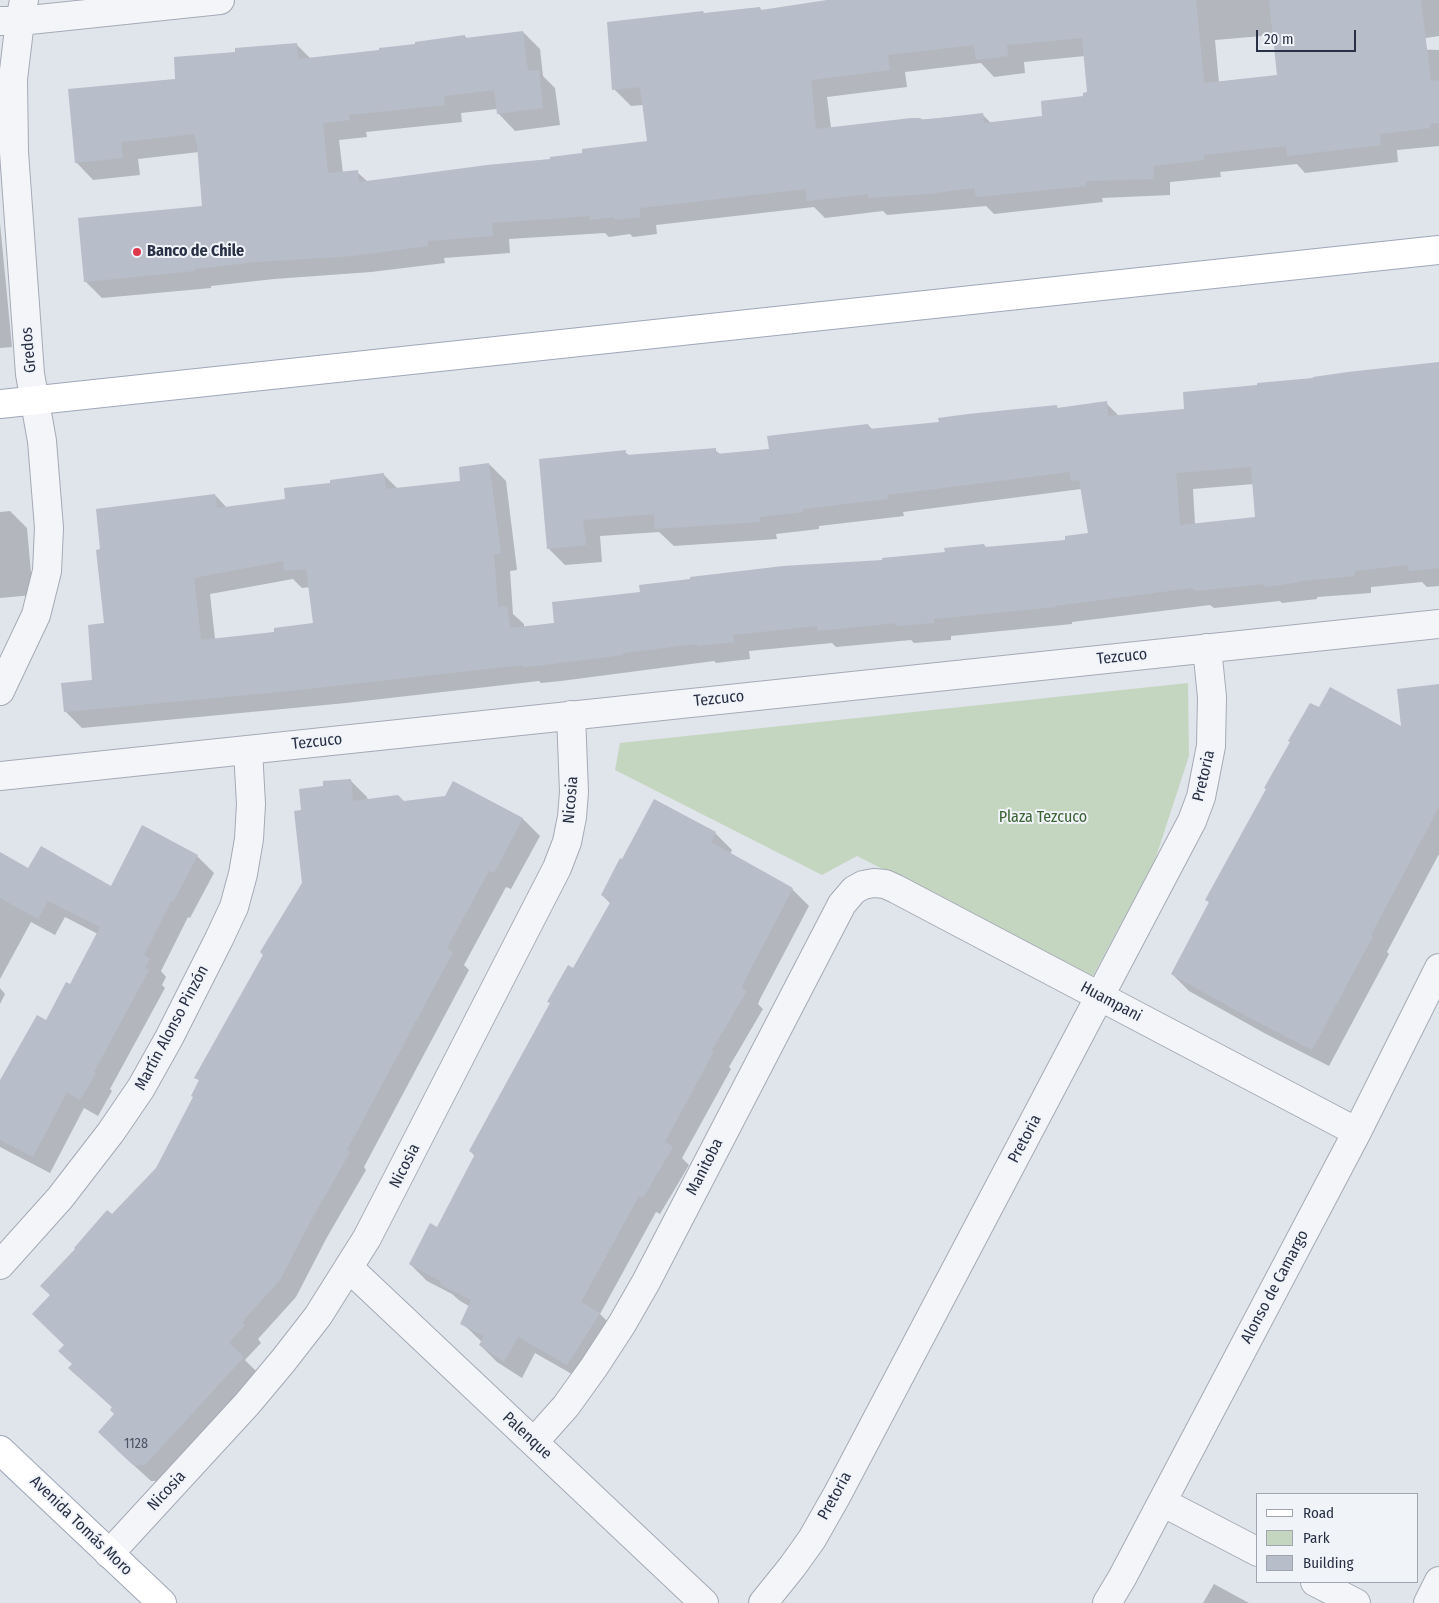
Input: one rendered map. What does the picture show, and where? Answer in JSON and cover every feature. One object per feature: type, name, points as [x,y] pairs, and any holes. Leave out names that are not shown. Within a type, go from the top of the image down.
[{"type":"main road","points":[[0,404],[1439,250]]},
{"type":"main road","name":"Avenida Tomás Moro","points":[[0,1450],[162,1603]]},
{"type":"street","points":[[15,14],[220,0]]},
{"type":"street","name":"Gredos","points":[[0,691],[36,615],[47,570],[50,528],[42,441],[30,374],[14,152],[13,79],[15,14]]},
{"type":"street","name":"Tezcuco","points":[[0,776],[1439,624]]},
{"type":"street","name":"Pretoria","points":[[763,1603],[812,1538],[837,1494],[1181,845],[1201,797],[1207,771],[1213,722],[1207,648]]},
{"type":"street","name":"Nicosia","points":[[109,1554],[247,1404],[283,1361],[318,1316],[349,1268],[383,1208],[558,868],[572,817],[574,792],[571,715]]},
{"type":"street","name":"Martín Alonso Pinzón","points":[[0,1265],[60,1198],[111,1132],[141,1088],[220,939],[234,907],[243,874],[249,839],[251,804],[248,750]]},
{"type":"street","name":"Huampani","points":[[862,885],[885,884],[1357,1132]]},
{"type":"street","name":"Manitoba","points":[[534,1442],[566,1406],[622,1324],[646,1282],[842,904],[854,890],[862,885]]},
{"type":"street","name":"Alonso de Camargo","points":[[1107,1603],[1357,1132],[1439,968]]},
{"type":"street","name":"Palenque","points":[[349,1268],[704,1603]]},
{"type":"street","points":[[1162,1502],[1256,1551]]},
{"type":"street","points":[[1428,1603],[1439,1581]]},
{"type":"street","points":[[1317,1583],[1356,1603]]},
{"type":"green space","name":"Plaza Tezcuco","points":[[1188,683],[1189,756],[1155,860],[1093,976],[857,856],[822,875],[615,770],[620,743]]},
{"type":"building","points":[[827,0],[1196,0],[1204,83],[1277,75],[1269,0],[1421,0],[1431,81],[1439,80],[1439,123],[1430,124],[1430,128],[1380,134],[1381,145],[1287,156],[1286,146],[1204,155],[1204,160],[1153,166],[1154,179],[1086,181],[1086,186],[976,197],[974,188],[928,194],[868,198],[868,194],[807,201],[806,189],[640,208],[640,217],[615,220],[614,217],[590,220],[590,216],[492,223],[493,236],[428,241],[428,246],[353,256],[256,262],[195,269],[195,271],[84,282],[78,218],[202,206],[197,145],[194,134],[121,142],[123,158],[75,163],[68,89],[175,79],[174,57],[235,52],[235,48],[297,43],[298,59],[379,50],[379,48],[465,35],[465,38],[523,31],[528,71],[539,70],[543,108],[497,114],[494,90],[444,96],[445,105],[349,115],[350,120],[323,123],[328,173],[358,170],[359,182],[487,165],[550,159],[550,157],[582,153],[582,149],[647,141],[640,87],[612,90],[607,22],[703,11],[704,13],[760,7],[761,10]],"holes":[[[1082,38],[1087,92],[1083,93],[1083,96],[1041,101],[1042,116],[984,123],[983,113],[923,120],[911,118],[816,129],[811,80],[890,70],[888,55],[974,45],[976,60],[1008,56],[1007,45]]]},
{"type":"building","points":[[1439,362],[1439,568],[1409,571],[1408,565],[1354,571],[1355,576],[1300,581],[1264,587],[1264,584],[1196,591],[1192,588],[1056,607],[934,619],[934,623],[896,626],[896,623],[818,631],[817,626],[733,635],[734,642],[698,646],[697,644],[544,665],[523,667],[523,665],[279,692],[64,712],[61,683],[92,680],[88,625],[104,623],[96,550],[100,549],[96,509],[215,494],[217,508],[285,499],[284,488],[330,483],[330,480],[384,473],[386,489],[460,481],[459,467],[489,463],[501,554],[494,554],[498,607],[507,606],[510,628],[554,623],[552,602],[640,592],[639,585],[783,566],[882,560],[882,558],[945,552],[944,548],[984,544],[985,547],[1065,540],[1065,536],[1088,533],[1079,480],[1071,481],[1070,472],[887,495],[888,499],[803,509],[803,512],[760,517],[760,522],[655,529],[654,514],[583,520],[586,545],[547,549],[539,459],[626,450],[626,455],[716,448],[716,454],[769,449],[767,436],[868,424],[869,429],[939,422],[938,418],[968,414],[1057,405],[1057,408],[1107,401],[1108,416],[1184,409],[1183,392],[1257,385],[1257,383],[1313,378],[1348,372]],"holes":[[[1251,467],[1255,517],[1180,525],[1176,473]],[[283,561],[284,571],[306,569],[313,623],[274,628],[274,632],[201,640],[194,578]]]},
{"type":"building","points":[[1439,684],[1439,807],[1312,1050],[1171,974],[1209,902],[1205,900],[1266,789],[1264,788],[1290,742],[1288,741],[1310,703],[1319,707],[1330,687],[1401,726],[1397,689]]},
{"type":"building","points":[[351,779],[353,801],[398,795],[404,801],[445,796],[453,781],[523,818],[494,873],[489,871],[447,948],[453,952],[347,1150],[350,1152],[310,1222],[280,1280],[242,1322],[245,1325],[229,1343],[244,1357],[145,1465],[133,1465],[98,1432],[114,1414],[110,1410],[112,1407],[68,1368],[72,1364],[58,1351],[64,1345],[32,1314],[50,1295],[40,1286],[75,1249],[107,1210],[112,1214],[156,1168],[193,1097],[191,1096],[199,1080],[194,1078],[263,955],[260,952],[302,883],[294,811],[301,810],[299,789],[323,786],[323,781]]},
{"type":"building","points":[[654,799],[716,832],[711,842],[793,888],[744,982],[742,988],[747,991],[712,1050],[714,1051],[665,1142],[673,1147],[643,1198],[639,1196],[581,1302],[600,1313],[567,1365],[518,1337],[504,1362],[479,1345],[484,1336],[460,1324],[471,1300],[441,1285],[440,1281],[409,1264],[430,1223],[437,1227],[475,1154],[469,1151],[550,1003],[547,1002],[568,965],[573,968],[611,901],[601,895]]},
{"type":"building","points":[[142,825],[198,855],[173,902],[171,901],[144,955],[150,959],[145,968],[149,970],[94,1072],[96,1073],[80,1100],[67,1092],[33,1157],[0,1140],[0,1080],[37,1015],[46,1020],[66,982],[70,984],[100,927],[48,901],[38,919],[0,898],[0,852],[28,868],[41,846],[111,886]]},
{"type":"place","name":"Banco de Chile","points":[[137,252]]}]
